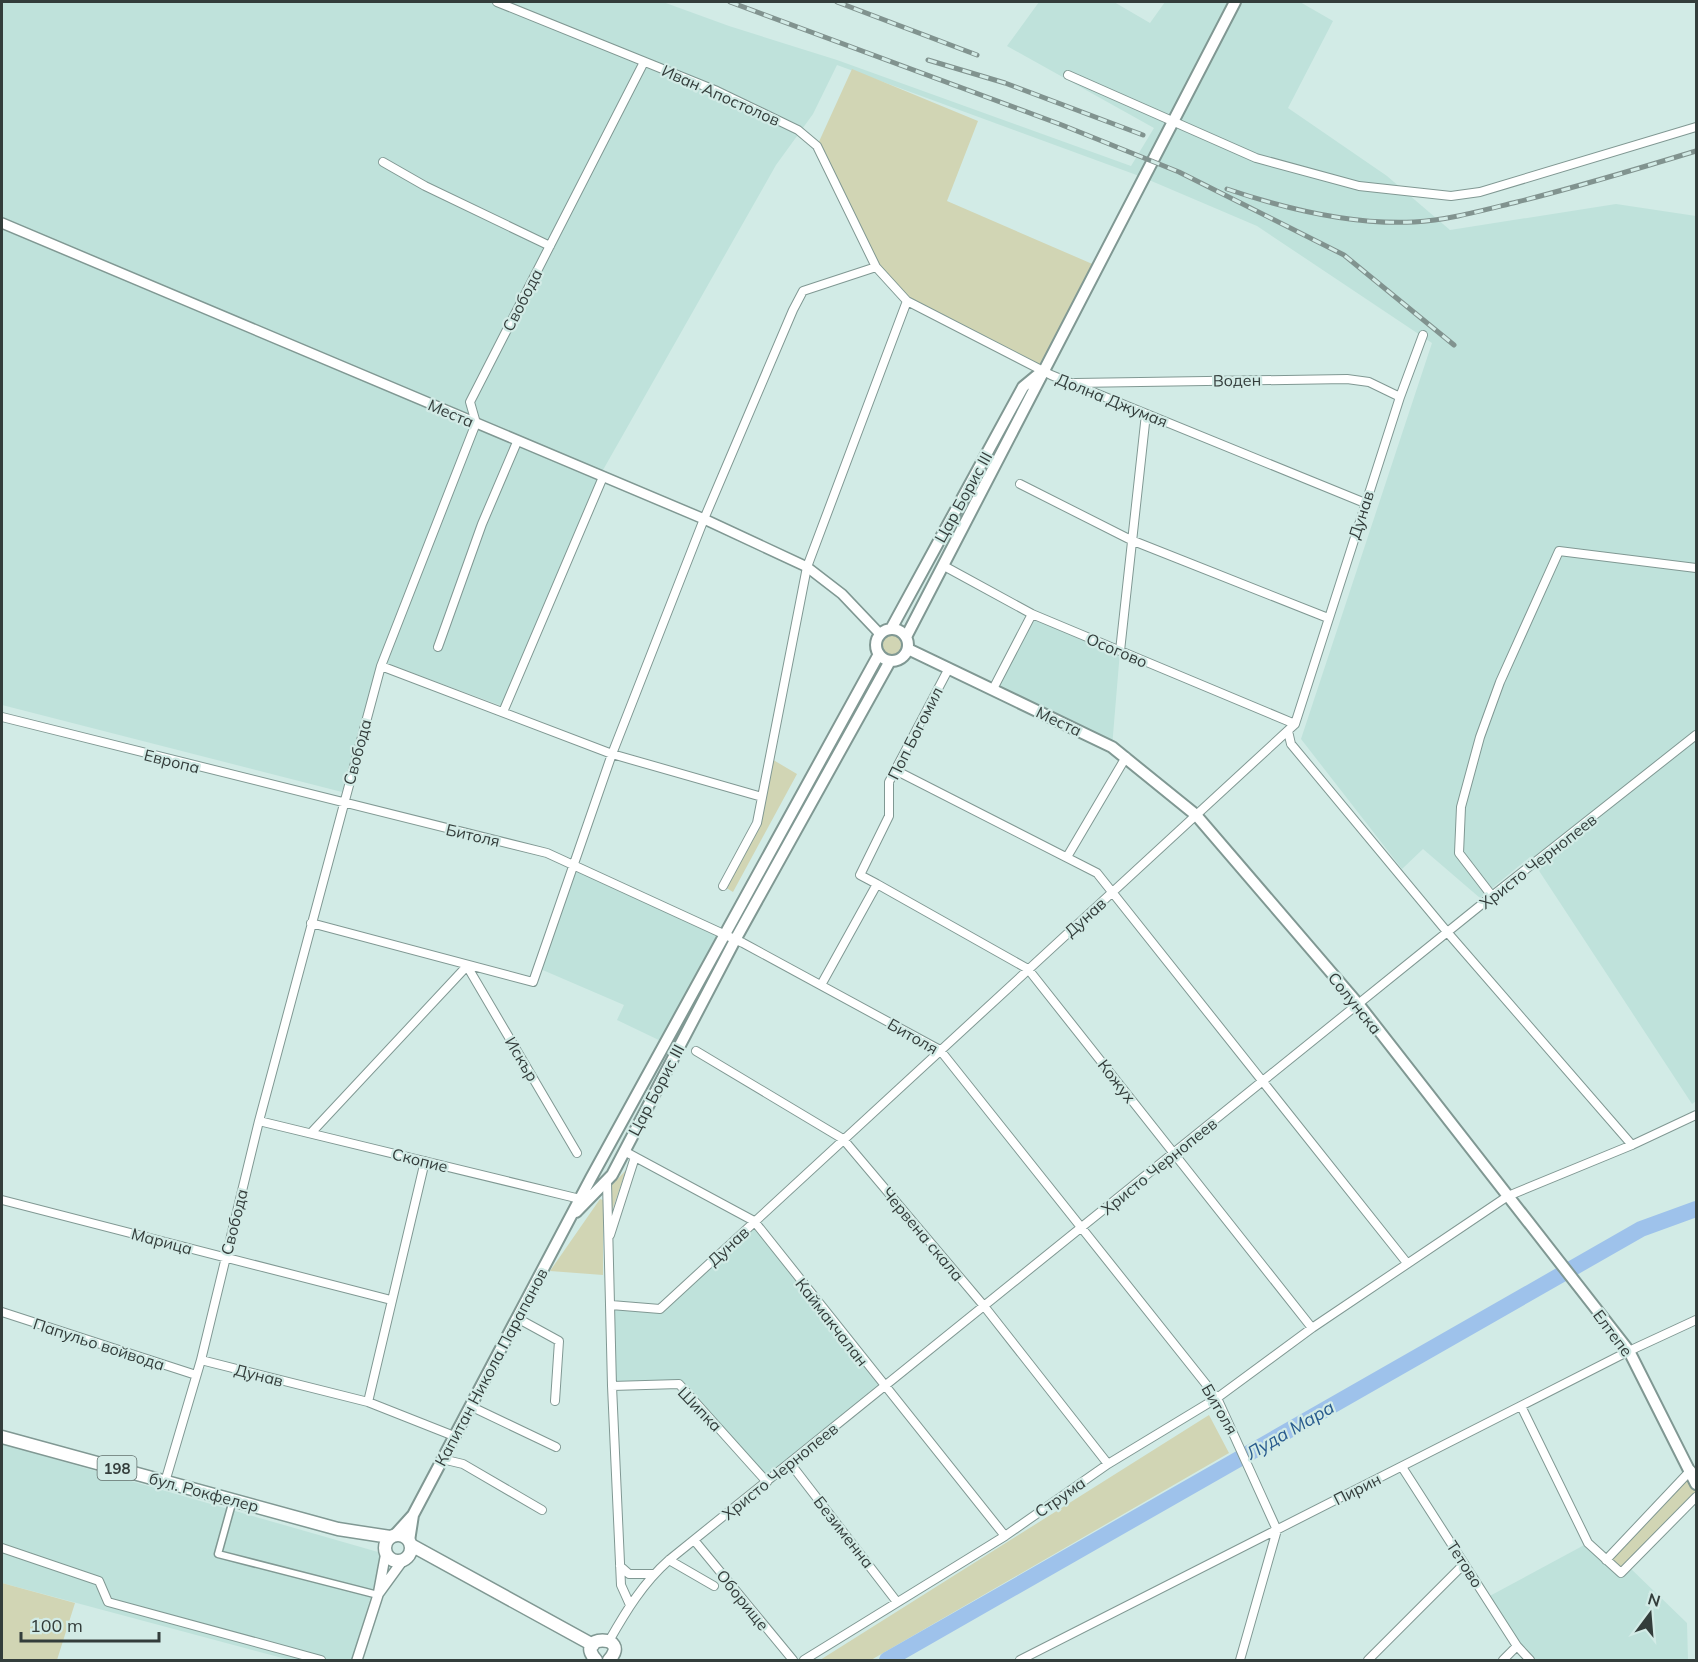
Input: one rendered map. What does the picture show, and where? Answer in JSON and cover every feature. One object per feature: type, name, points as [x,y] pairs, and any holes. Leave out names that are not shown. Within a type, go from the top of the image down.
[{"type":"main road","name":"Цар Борис III","points":[[906,637],[1235,2]]},
{"type":"main road","name":"Цар Борис III","points":[[885,631],[1023,387],[1042,371]]},
{"type":"main road","points":[[899,630],[906,637],[908,649],[901,658],[890,661],[879,654],[876,642],[885,631],[899,630]]},
{"type":"main road","name":"Места","points":[[908,649],[1097,739],[1126,757],[1197,815]]},
{"type":"main road","name":"Цар Борис III","points":[[610,1179],[629,1154],[730,937],[879,654]]},
{"type":"main road","name":"Цар Борис III","points":[[597,1167],[890,661]]},
{"type":"main road","name":"Солунска","points":[[1197,815],[1359,1005],[1508,1196]]},
{"type":"main road","points":[[597,1167],[610,1179]]},
{"type":"main road","name":"Капитан Никола Парапанов","points":[[389,1543],[413,1515],[597,1167]]},
{"type":"main road","name":"Капитан Никола Парапанов","points":[[570,1218],[610,1179]]},
{"type":"main road","name":"Елтепе","points":[[1508,1196],[1629,1351],[1696,1484]]},
{"type":"main road","name":"бул. Рокфелер","points":[[2,1437],[389,1543]]},
{"type":"main road","name":"Капитан Никола Парапанов","points":[[407,1551],[413,1515]]},
{"type":"main road","name":"198","points":[[403,1536],[407,1551],[393,1560],[389,1543],[403,1536]]},
{"type":"main road","name":"198","points":[[407,1551],[445,1566],[592,1645]]},
{"type":"main road","points":[[596,1660],[591,1652],[592,1645],[598,1640],[609,1641],[614,1647],[612,1660]]},
{"type":"street","name":"Иван Апостолов","points":[[497,2],[717,91],[798,130],[817,146],[876,267]]},
{"type":"street","name":"Свобода","points":[[165,1482],[201,1360],[259,1121],[381,666],[476,423],[470,402],[644,62]]},
{"type":"street","points":[[1068,75],[1256,158],[1359,186],[1451,196],[1480,192],[1696,127]]},
{"type":"street","points":[[383,162],[425,186],[550,246]]},
{"type":"street","name":"Места","points":[[2,223],[704,519],[807,567],[885,631]]},
{"type":"street","points":[[311,923],[534,982],[612,754],[704,519],[803,291],[876,267]]},
{"type":"street","name":"Долна Джумая","points":[[876,267],[907,301],[1042,371],[1365,503]]},
{"type":"street","points":[[723,886],[757,823],[807,567],[907,301]]},
{"type":"street","name":"Дунав","points":[[611,1305],[660,1309],[1295,724],[1365,503],[1423,334]]},
{"type":"street","name":"Воден","points":[[1072,383],[1347,379],[1369,382],[1400,397]]},
{"type":"street","points":[[1120,651],[1146,414]]},
{"type":"street","points":[[438,648],[482,524],[517,442]]},
{"type":"street","points":[[503,712],[603,477]]},
{"type":"street","points":[[1020,484],[1131,540],[1328,618]]},
{"type":"street","points":[[1492,896],[1459,853],[1461,807],[1480,737],[1500,682],[1559,551],[1696,568]]},
{"type":"street","name":"Осогово","points":[[944,566],[1032,615],[1295,724]]},
{"type":"street","points":[[993,689],[1032,615]]},
{"type":"street","points":[[381,666],[612,754],[762,796]]},
{"type":"street","name":"Поп Богомил","points":[[877,884],[860,874],[889,816],[889,782],[949,668]]},
{"type":"street","name":"Европа","points":[[2,717],[343,804]]},
{"type":"street","points":[[1288,731],[1291,744],[1448,933],[1632,1145]]},
{"type":"street","name":"Христо Чернопеев","points":[[630,1605],[653,1574],[669,1560],[1492,896],[1696,735]]},
{"type":"street","points":[[1067,857],[1126,757]]},
{"type":"street","points":[[895,770],[1097,873],[1407,1263]]},
{"type":"street","name":"Битоля","points":[[343,804],[548,853],[573,863],[730,937],[940,1050],[1217,1398],[1277,1530]]},
{"type":"street","points":[[821,985],[877,884]]},
{"type":"street","name":"Кожух","points":[[877,884],[1028,969],[1312,1328]]},
{"type":"street","points":[[311,1133],[467,966]]},
{"type":"street","name":"Искър","points":[[467,966],[577,1153]]},
{"type":"street","name":"Червена скала","points":[[696,1051],[843,1139],[984,1306],[1108,1464]]},
{"type":"street","name":"Струма","points":[[804,1660],[1005,1536],[1108,1464],[1217,1398],[1312,1328],[1508,1196],[1632,1145],[1696,1114]]},
{"type":"street","name":"Скопие","points":[[259,1121],[580,1198]]},
{"type":"street","points":[[608,1241],[629,1154]]},
{"type":"street","name":"Каймакчалан","points":[[629,1154],[754,1221],[1005,1536]]},
{"type":"street","points":[[368,1402],[425,1161]]},
{"type":"street","name":"Цар Борис III","points":[[610,1179],[608,1241],[620,1566],[621,1585],[630,1605]]},
{"type":"street","name":"Марица","points":[[2,1200],[392,1300]]},
{"type":"street","name":"Папульо войвода","points":[[2,1312],[196,1375]]},
{"type":"street","points":[[517,1318],[559,1341],[555,1401]]},
{"type":"street","name":"Пирин","points":[[1020,1660],[1629,1351],[1696,1320]]},
{"type":"street","name":"Дунав","points":[[201,1360],[368,1402],[454,1436]]},
{"type":"street","name":"Шипка","points":[[612,1386],[679,1384],[766,1482]]},
{"type":"street","points":[[470,1406],[556,1447]]},
{"type":"street","points":[[1521,1406],[1588,1543],[1621,1573],[1696,1497]]},
{"type":"street","points":[[442,1460],[464,1464],[542,1510]]},
{"type":"street","name":"Безименна","points":[[790,1463],[897,1602]]},
{"type":"street","name":"Тетово","points":[[1402,1467],[1517,1646],[1530,1660]]},
{"type":"street","points":[[1606,1560],[1690,1470]]},
{"type":"street","points":[[233,1500],[218,1554],[378,1595]]},
{"type":"street","points":[[1240,1660],[1277,1530]]},
{"type":"street","name":"Оборище","points":[[694,1540],[793,1660]]},
{"type":"street","points":[[357,1660],[378,1595],[389,1543]]},
{"type":"street","points":[[2,1548],[99,1581],[108,1602],[321,1660]]},
{"type":"street","points":[[378,1595],[407,1551]]},
{"type":"street","points":[[669,1560],[714,1586]]},
{"type":"street","points":[[1368,1660],[1464,1564]]},
{"type":"street","points":[[620,1566],[629,1574],[653,1574]]},
{"type":"street","points":[[609,1641],[630,1605]]},
{"type":"street","points":[[1503,1660],[1517,1646]]},
{"type":"shaded area","points":[[2,2],[663,2],[729,26],[837,60],[1131,166],[1154,128],[1007,46],[1039,2],[1114,2],[1150,23],[1165,2],[1300,2],[1333,21],[1288,108],[1387,176],[1450,230],[1616,204],[1696,216],[1696,1101],[1692,1104],[1530,857],[1480,898],[1423,849],[1402,869],[1301,739],[1432,343],[1257,226],[1142,177],[837,65],[813,114],[776,165],[603,470],[502,706],[380,661],[342,792],[2,705]]},
{"type":"shaded area","points":[[852,69],[978,121],[947,201],[1097,266],[1042,371],[907,301],[876,267],[817,146]]},
{"type":"shaded area","points":[[1032,614],[1120,651],[1112,747],[993,689]]},
{"type":"shaded area","points":[[892,635],[899,638],[902,645],[899,652],[892,655],[885,652],[882,645],[885,638]]},
{"type":"shaded area","points":[[770,758],[797,774],[733,892],[723,886],[757,823]]},
{"type":"shaded area","points":[[573,863],[725,934],[665,1043],[617,1020],[624,1005],[538,968]]},
{"type":"shaded area","points":[[626,1170],[612,1211],[610,1212],[612,1185]]},
{"type":"shaded area","points":[[600,1199],[603,1200],[603,1275],[550,1271]]},
{"type":"shaded area","points":[[754,1221],[884,1387],[767,1482],[679,1384],[612,1386],[611,1305],[660,1309]]},
{"type":"shaded area","points":[[1209,1415],[1229,1453],[871,1660],[820,1660]]},
{"type":"shaded area","points":[[2,1444],[378,1552],[381,1562],[352,1660],[290,1660],[2,1583]]},
{"type":"shaded area","points":[[1691,1470],[1696,1484],[1696,1497],[1621,1573],[1606,1560]]},
{"type":"shaded area","points":[[1588,1543],[1606,1560],[1628,1566],[1687,1623],[1688,1660],[1530,1660],[1486,1598]]},
{"type":"shaded area","points":[[2,1583],[75,1603],[57,1660],[2,1660]]},
{"type":"waterway","name":"Луда Мара","points":[[887,1660],[1641,1229],[1696,1209]]},
{"type":"railway","points":[[730,2],[1062,125],[1179,172],[1344,255],[1454,345]]},
{"type":"railway","points":[[837,2],[977,55]]},
{"type":"railway","points":[[928,60],[1005,83],[1143,135]]},
{"type":"railway","points":[[1227,189],[1272,203],[1343,218],[1391,222],[1427,221],[1517,202],[1696,151]]}]
